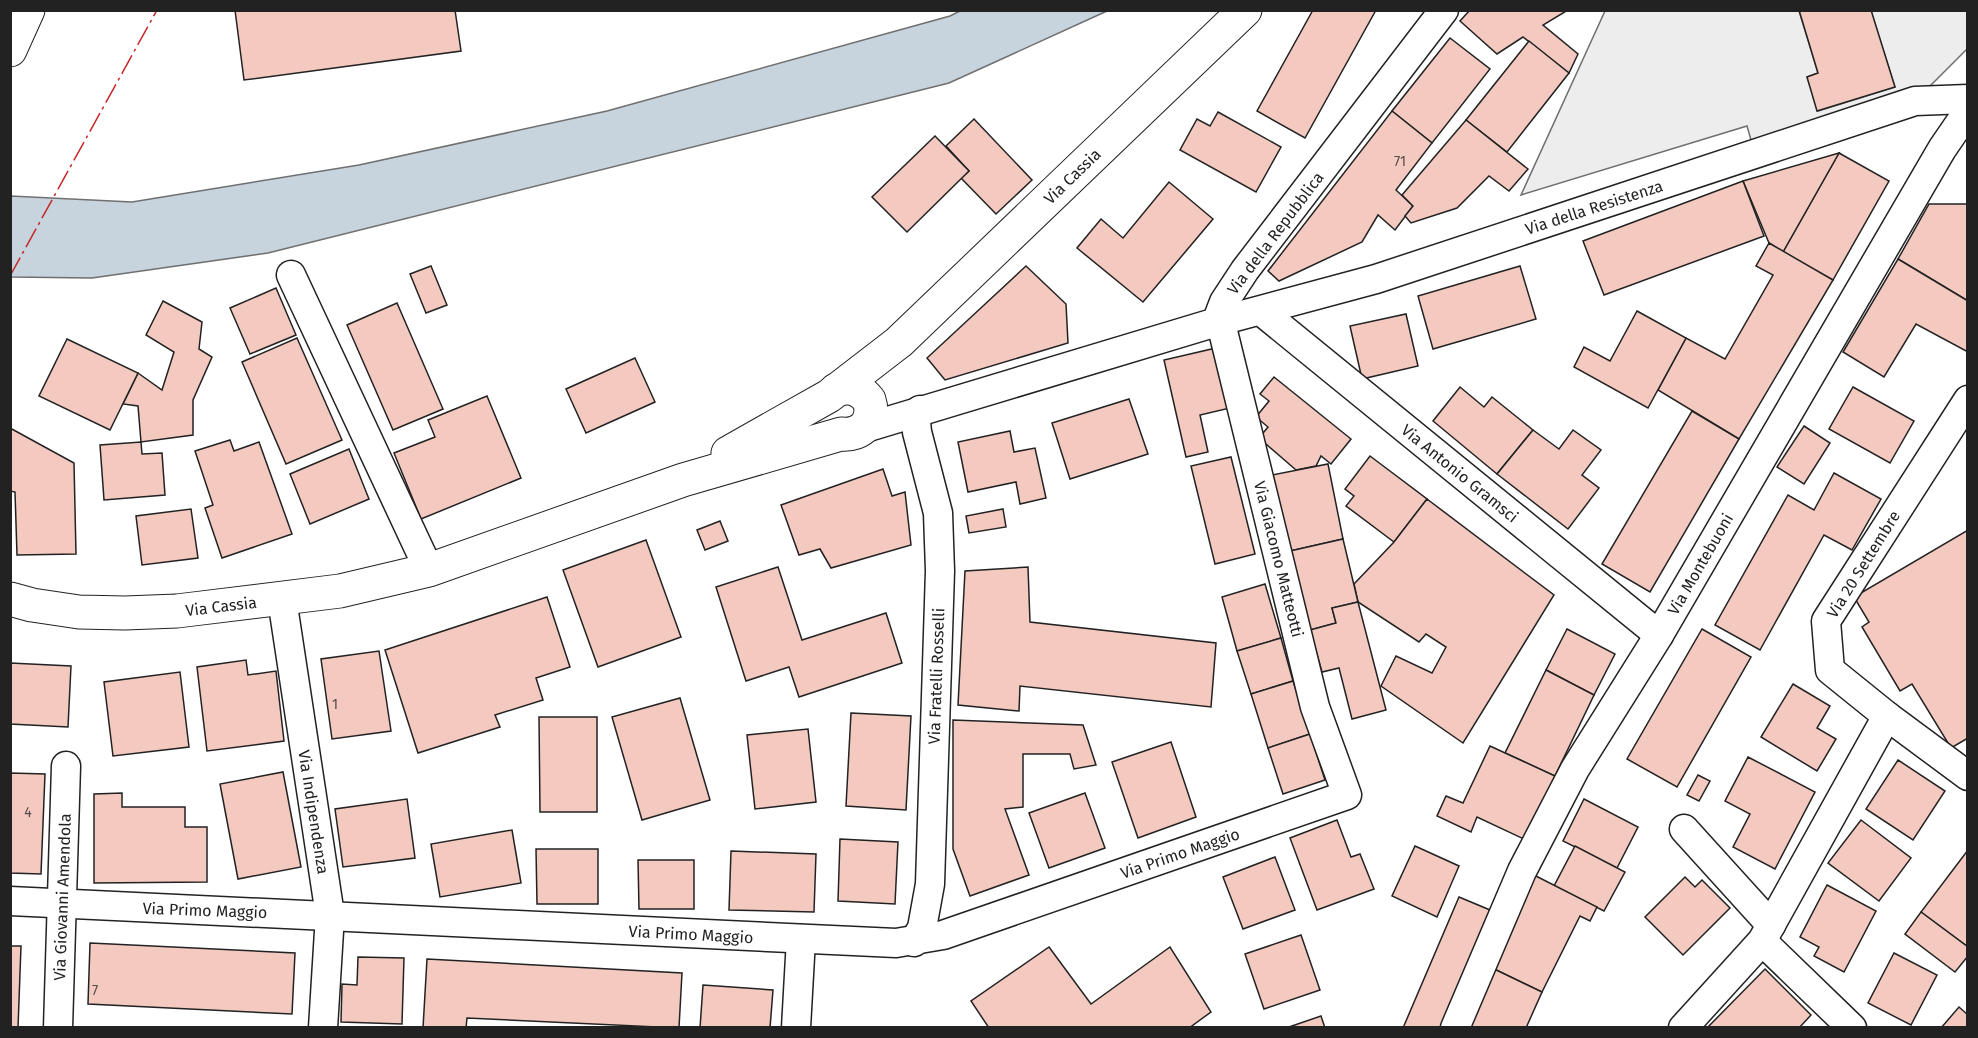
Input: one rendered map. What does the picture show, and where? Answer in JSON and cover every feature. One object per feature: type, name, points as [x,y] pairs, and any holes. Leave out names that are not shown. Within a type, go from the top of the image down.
[{"type":"main road","points":[[10,50],[28,10]]},
{"type":"main road","name":"Via Cassia","points":[[683,480],[833,393],[900,342],[1245,10]]},
{"type":"main road","name":"Via Cassia","points":[[10,599],[32,605],[79,612],[177,611],[340,591],[429,570],[858,421],[882,364],[900,342]]},
{"type":"main road","points":[[845,387],[856,389],[858,421],[828,425],[824,418],[824,410],[833,393],[845,387]]},
{"type":"street","name":"Via della Repubblica","points":[[1220,321],[1224,302],[1245,270],[1444,10]]},
{"type":"street","name":"Via della Resistenza","points":[[1220,321],[1376,279],[1915,101],[1968,99]]},
{"type":"street","name":"Via Montebuoni","points":[[1455,1028],[1522,871],[1570,779],[1659,635],[1942,149],[1968,111]]},
{"type":"street","points":[[291,275],[429,570]]},
{"type":"street","name":"Via Antonio Gramsci","points":[[1260,311],[1659,635]]},
{"type":"street","points":[[858,421],[920,410],[1220,321]]},
{"type":"street","name":"Via Giacomo Matteotti","points":[[1220,321],[1315,707],[1347,795]]},
{"type":"street","name":"Via 20 Settembre","points":[[1968,400],[1826,621],[1830,670],[1968,776]]},
{"type":"street","points":[[858,421],[950,401]]},
{"type":"street","name":"Via Fratelli Rosselli","points":[[914,942],[924,920],[930,884],[940,571],[938,513],[917,432],[916,422],[920,410]]},
{"type":"street","name":"Via Indipendenza","points":[[282,598],[330,915],[323,1028]]},
{"type":"street","points":[[1683,1028],[1766,933],[1887,716]]},
{"type":"street","name":"Via Giovanni Amendola","points":[[58,1028],[66,766]]},
{"type":"street","name":"Via Primo Maggio","points":[[10,901],[801,939],[914,942],[943,935],[1347,795]]},
{"type":"street","points":[[1684,829],[1766,933],[1852,1028]]},
{"type":"street","points":[[796,1028],[801,939]]},
{"type":"shaded area","points":[[962,10],[1107,11],[949,83],[268,253],[92,278],[11,277],[11,196],[132,202],[359,165],[607,111],[950,16]]},
{"type":"shaded area","points":[[1605,11],[1799,11],[1818,73],[1807,77],[1818,111],[1895,87],[1871,11],[1967,11],[1967,49],[1915,101],[1755,154],[1747,126],[1521,195]]},
{"type":"building","points":[[235,10],[455,10],[461,51],[244,80]]},
{"type":"building","points":[[1313,10],[1376,10],[1305,138],[1257,111]]},
{"type":"building","points":[[1470,10],[1568,10],[1543,25],[1578,54],[1569,73],[1523,37],[1497,54],[1460,21]]},
{"type":"building","points":[[1799,10],[1871,10],[1895,87],[1817,111],[1807,77],[1818,73]]},
{"type":"building","points":[[1450,38],[1490,69],[1432,143],[1392,111]]},
{"type":"building","points":[[1529,41],[1569,73],[1507,152],[1466,120]]},
{"type":"building","points":[[1392,111],[1432,143],[1396,190],[1413,206],[1395,230],[1378,215],[1362,242],[1279,281],[1268,271]]},
{"type":"building","points":[[1218,112],[1281,147],[1256,192],[1180,150],[1197,119],[1210,126]]},
{"type":"building","points":[[974,119],[1032,180],[996,214],[961,178],[969,171],[946,146]]},
{"type":"building","points":[[1466,120],[1528,169],[1509,191],[1489,176],[1457,208],[1411,223],[1405,216],[1413,206],[1402,195]]},
{"type":"building","points":[[935,136],[969,171],[907,232],[872,197]]},
{"type":"building","points":[[1839,153],[1889,181],[1833,280],[1783,252]]},
{"type":"building","points":[[1839,153],[1783,252],[1769,243],[1743,181]]},
{"type":"building","points":[[1743,181],[1764,236],[1604,295],[1583,241]]},
{"type":"building","points":[[1169,182],[1213,219],[1143,302],[1077,248],[1101,219],[1123,238]]},
{"type":"building","points":[[1929,204],[1968,204],[1968,301],[1898,259]]},
{"type":"building","points":[[1769,243],[1833,280],[1739,439],[1658,390],[1686,338],[1725,359],[1773,275],[1756,266]]},
{"type":"building","points":[[1898,259],[1968,301],[1968,352],[1916,324],[1884,377],[1843,352]]},
{"type":"building","points":[[431,266],[447,305],[426,313],[410,274]]},
{"type":"building","points":[[1026,266],[1066,304],[1068,343],[945,380],[927,358]]},
{"type":"building","points":[[1520,266],[1536,319],[1433,349],[1418,296]]},
{"type":"building","points":[[276,288],[296,335],[250,354],[230,308]]},
{"type":"building","points":[[163,301],[202,322],[199,349],[212,357],[193,400],[193,435],[141,442],[138,406],[123,404],[138,373],[162,390],[174,352],[146,335]]},
{"type":"building","points":[[397,303],[443,409],[393,430],[347,325]]},
{"type":"building","points":[[1637,311],[1686,338],[1648,408],[1574,367],[1584,347],[1610,361]]},
{"type":"building","points":[[1406,314],[1418,366],[1362,379],[1350,326]]},
{"type":"building","points":[[297,338],[342,440],[286,464],[242,362]]},
{"type":"building","points":[[67,339],[138,373],[110,430],[39,396]]},
{"type":"building","points":[[1216,348],[1230,408],[1200,415],[1208,452],[1186,457],[1164,360]]},
{"type":"building","points":[[635,358],[655,402],[586,433],[566,389]]},
{"type":"building","points":[[1274,377],[1351,439],[1331,464],[1321,456],[1316,466],[1296,470],[1259,438],[1268,427],[1256,417],[1269,401],[1260,394]]},
{"type":"building","points":[[1460,387],[1484,407],[1492,397],[1533,430],[1497,474],[1433,421]]},
{"type":"building","points":[[1853,387],[1914,421],[1890,463],[1829,429]]},
{"type":"building","points":[[487,396],[521,478],[421,519],[394,453],[435,437],[428,420]]},
{"type":"building","points":[[1129,399],[1148,454],[1070,479],[1052,423]]},
{"type":"building","points":[[1692,411],[1739,439],[1650,592],[1602,564]]},
{"type":"building","points":[[1804,426],[1830,443],[1804,484],[1777,467]]},
{"type":"building","points":[[10,428],[74,463],[76,554],[17,555],[15,492],[10,491]]},
{"type":"building","points":[[1533,430],[1559,449],[1573,430],[1601,450],[1582,475],[1599,488],[1568,529],[1497,474]]},
{"type":"building","points":[[1010,431],[1014,452],[1035,448],[1046,498],[1020,504],[1016,482],[968,492],[958,442]]},
{"type":"building","points":[[230,440],[234,451],[259,442],[292,534],[222,558],[205,508],[213,505],[195,451]]},
{"type":"building","points":[[141,442],[142,454],[162,453],[165,495],[104,500],[100,445]]},
{"type":"building","points":[[349,449],[369,499],[310,524],[290,474]]},
{"type":"building","points":[[1370,456],[1427,499],[1394,542],[1346,506],[1354,496],[1345,489]]},
{"type":"building","points":[[1231,457],[1255,554],[1215,564],[1191,466]]},
{"type":"building","points":[[1328,464],[1343,539],[1290,551],[1272,475]]},
{"type":"building","points":[[883,469],[892,496],[905,492],[911,545],[831,568],[820,549],[799,555],[781,505]]},
{"type":"building","points":[[1834,473],[1881,499],[1852,550],[1824,535],[1760,650],[1715,625],[1788,495],[1814,510]]},
{"type":"building","points":[[1427,499],[1554,595],[1463,743],[1381,686],[1396,656],[1432,673],[1446,647],[1426,634],[1419,642],[1358,602],[1354,584],[1394,542]]},
{"type":"building","points":[[191,509],[198,558],[142,565],[136,516]]},
{"type":"building","points":[[1003,509],[1006,527],[969,533],[966,516]]},
{"type":"building","points":[[720,521],[728,541],[705,550],[697,530]]},
{"type":"building","points":[[1968,530],[1968,738],[1951,748],[1912,684],[1900,691],[1862,627],[1869,622],[1854,597]]},
{"type":"building","points":[[1343,539],[1358,602],[1332,608],[1336,623],[1310,630],[1290,551]]},
{"type":"building","points":[[646,540],[681,637],[598,667],[563,570]]},
{"type":"building","points":[[778,567],[802,640],[886,613],[902,663],[799,697],[789,667],[746,681],[716,587]]},
{"type":"building","points":[[1028,567],[1030,622],[1216,643],[1211,707],[1020,686],[1019,711],[958,705],[965,571]]},
{"type":"building","points":[[1265,584],[1281,638],[1237,651],[1222,597]]},
{"type":"building","points":[[547,597],[570,667],[536,678],[543,700],[495,715],[500,727],[418,753],[385,650]]},
{"type":"building","points":[[1358,602],[1386,710],[1352,719],[1339,668],[1322,672],[1310,630],[1336,623],[1332,608]]},
{"type":"building","points":[[1567,629],[1615,654],[1594,695],[1546,670]]},
{"type":"building","points":[[1702,629],[1751,657],[1677,787],[1627,759]]},
{"type":"building","points":[[1281,638],[1293,681],[1251,694],[1237,651]]},
{"type":"building","points":[[379,651],[391,731],[332,739],[321,659]]},
{"type":"building","points":[[246,660],[248,675],[276,671],[284,741],[207,751],[197,667]]},
{"type":"building","points":[[10,663],[71,666],[68,727],[10,724]]},
{"type":"building","points":[[1546,670],[1594,695],[1555,776],[1505,753]]},
{"type":"building","points":[[180,672],[189,747],[113,756],[104,682]]},
{"type":"building","points":[[1293,681],[1310,734],[1268,748],[1251,694]]},
{"type":"building","points":[[1793,684],[1830,706],[1817,728],[1836,739],[1817,771],[1761,737]]},
{"type":"building","points":[[680,698],[710,800],[642,820],[612,717]]},
{"type":"building","points":[[851,713],[911,716],[906,810],[846,806]]},
{"type":"building","points":[[539,717],[597,717],[597,812],[540,812]]},
{"type":"building","points":[[953,720],[1083,725],[1096,765],[1074,769],[1070,754],[1023,754],[1023,807],[1005,809],[1029,875],[970,896],[953,849]]},
{"type":"building","points":[[808,729],[816,802],[755,809],[747,735]]},
{"type":"building","points":[[1310,734],[1325,780],[1283,794],[1268,748]]},
{"type":"building","points":[[1171,742],[1196,817],[1138,838],[1112,762]]},
{"type":"building","points":[[1490,746],[1555,776],[1526,840],[1477,817],[1471,832],[1437,816],[1446,796],[1463,803]]},
{"type":"building","points":[[1748,757],[1815,792],[1775,869],[1733,847],[1750,814],[1725,801]]},
{"type":"building","points":[[1898,760],[1945,791],[1913,840],[1866,809]]},
{"type":"building","points":[[283,772],[301,867],[238,879],[220,784]]},
{"type":"building","points":[[10,773],[45,774],[41,874],[10,873]]},
{"type":"building","points":[[1698,775],[1710,781],[1699,801],[1687,795]]},
{"type":"building","points":[[122,793],[122,807],[185,807],[185,827],[207,827],[207,882],[94,883],[94,794]]},
{"type":"building","points":[[1085,793],[1105,848],[1049,868],[1029,813]]},
{"type":"building","points":[[407,799],[415,858],[343,867],[335,809]]},
{"type":"building","points":[[1584,799],[1638,827],[1617,868],[1563,841]]},
{"type":"building","points":[[1337,820],[1351,857],[1360,854],[1374,889],[1317,910],[1290,838]]},
{"type":"building","points":[[1861,820],[1911,858],[1879,901],[1828,863]]},
{"type":"building","points":[[512,830],[521,883],[440,897],[431,844]]},
{"type":"building","points":[[840,839],[898,842],[895,904],[838,901]]},
{"type":"building","points":[[1415,846],[1459,866],[1437,917],[1392,896]]},
{"type":"building","points":[[1575,846],[1625,872],[1604,911],[1554,886]]},
{"type":"building","points":[[536,849],[598,849],[598,904],[537,904]]},
{"type":"building","points":[[1968,850],[1968,947],[1921,912]]},
{"type":"building","points":[[731,851],[816,854],[814,912],[729,910]]},
{"type":"building","points":[[1275,857],[1295,910],[1243,929],[1223,877]]},
{"type":"building","points":[[638,860],[694,860],[694,909],[639,909]]},
{"type":"building","points":[[1532,874],[1597,907],[1590,921],[1580,916],[1542,992],[1490,967]]},
{"type":"building","points":[[1685,877],[1695,887],[1702,880],[1730,908],[1683,955],[1645,917]]},
{"type":"building","points":[[1827,885],[1876,911],[1844,972],[1814,956],[1819,947],[1800,937]]},
{"type":"building","points":[[1459,897],[1490,910],[1440,1028],[1403,1028]]},
{"type":"building","points":[[1921,912],[1968,947],[1968,956],[1955,972],[1905,934]]},
{"type":"building","points":[[1301,935],[1320,990],[1264,1009],[1245,954]]},
{"type":"building","points":[[90,943],[295,953],[292,1014],[88,1004]]},
{"type":"building","points":[[10,946],[21,946],[18,1028],[10,1028]]},
{"type":"building","points":[[1049,947],[1091,1004],[1170,947],[1211,1012],[1189,1028],[989,1028],[971,1001]]},
{"type":"building","points":[[1894,953],[1937,975],[1911,1025],[1868,1003]]},
{"type":"building","points":[[358,957],[404,958],[402,1024],[341,1022],[342,984],[357,985]]},
{"type":"building","points":[[427,959],[682,973],[679,1028],[467,1018],[466,1028],[423,1028]]},
{"type":"building","points":[[1490,967],[1542,992],[1526,1028],[1464,1028]]},
{"type":"building","points":[[1765,969],[1811,1015],[1799,1028],[1707,1028]]},
{"type":"building","points":[[703,985],[773,990],[770,1028],[700,1028]]},
{"type":"building","points":[[1959,1007],[1968,1015],[1968,1028],[1941,1028]]},
{"type":"building","points":[[1321,1016],[1325,1028],[1286,1028]]},
{"type":"power","points":[[10,276],[157,10]]}]
